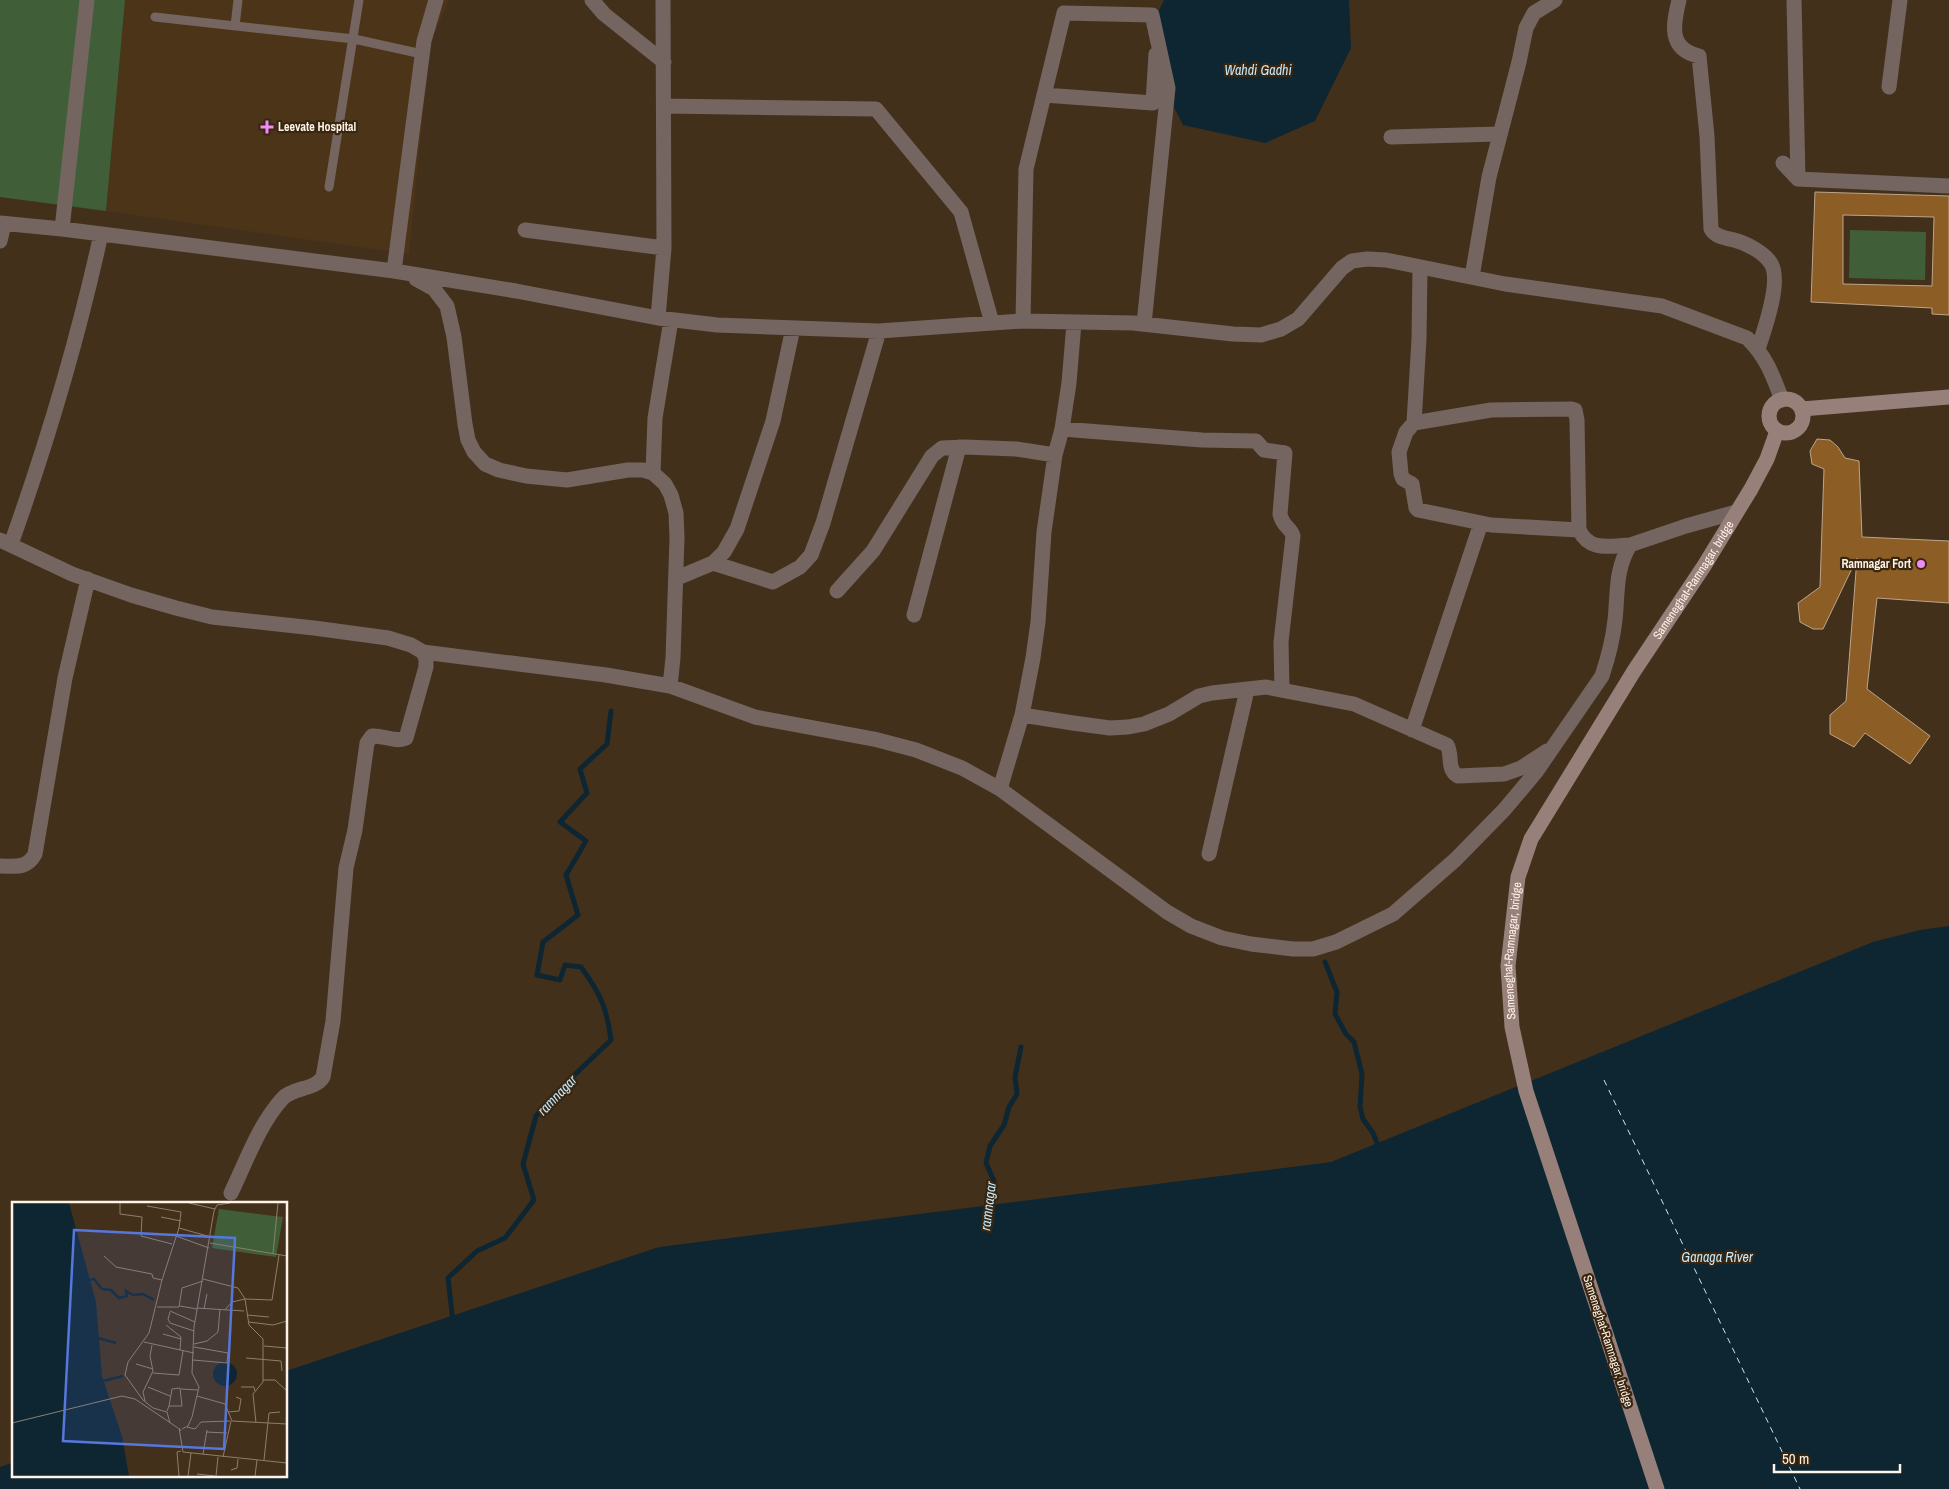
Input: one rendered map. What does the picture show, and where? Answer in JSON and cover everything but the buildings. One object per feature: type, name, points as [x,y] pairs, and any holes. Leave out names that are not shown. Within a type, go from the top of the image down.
[{"type":"main road","points":[[1802,409],[1949,397]]},
{"type":"main road","points":[[1788,399],[1796,402],[1802,409],[1803,418],[1800,426],[1794,432],[1785,433],[1777,431],[1771,423],[1770,414],[1772,406],[1782,400],[1788,399]]},
{"type":"main road","name":"Sameneghat-Ramnagar, bridge","points":[[1657,1489],[1526,1091],[1512,1028],[1509,956],[1518,877],[1531,839],[1629,679],[1704,566],[1751,489],[1777,431]]},
{"type":"street","points":[[62,228],[87,0]]},
{"type":"street","points":[[401,272],[422,54],[436,0]]},
{"type":"street","points":[[592,0],[604,14],[664,62]]},
{"type":"street","points":[[653,473],[655,418],[665,319],[663,0]]},
{"type":"street","points":[[1472,277],[1489,177],[1526,28],[1534,13],[1555,0]]},
{"type":"street","points":[[1678,0],[1674,28],[1676,40],[1682,50],[1688,54],[1698,56],[1707,136],[1711,229],[1717,235],[1738,241],[1760,253],[1770,262],[1772,267],[1774,278],[1770,308],[1758,349]]},
{"type":"street","points":[[1794,0],[1798,180]]},
{"type":"street","points":[[1889,87],[1900,0]]},
{"type":"street","points":[[1023,322],[1026,168],[1064,13],[1152,15],[1168,88],[1144,324]]},
{"type":"street","points":[[1044,94],[1153,103],[1157,35]]},
{"type":"street","points":[[664,106],[876,110],[961,212],[992,323]]},
{"type":"street","points":[[1391,137],[1499,134]]},
{"type":"street","points":[[1783,163],[1798,180],[1949,186]]},
{"type":"street","points":[[0,241],[2,223],[62,228],[401,272],[665,319],[717,325],[878,331],[1023,322],[1144,324],[1233,334],[1261,334],[1281,329],[1298,319],[1342,268],[1352,261],[1367,259],[1386,260],[1505,284],[1662,306],[1747,338],[1758,349],[1771,370],[1782,400]]},
{"type":"street","points":[[525,230],[664,248]]},
{"type":"street","points":[[101,234],[88,294],[37,470],[5,542],[72,574],[131,594],[212,617],[388,638],[412,645],[422,652],[426,659],[425,677],[406,738],[399,740],[378,735],[372,736],[367,743],[355,830],[346,868],[333,1021],[323,1077],[318,1083],[292,1091],[282,1100],[263,1128],[231,1193]]},
{"type":"street","points":[[1420,268],[1419,339],[1414,423],[1406,432],[1399,452],[1401,474],[1404,479],[1412,484],[1417,509],[1481,523],[1579,530]]},
{"type":"street","points":[[401,272],[434,290],[446,306],[454,337],[464,424],[468,440],[474,452],[485,464],[499,470],[526,476],[567,480],[628,470],[643,470],[653,473],[668,489],[676,513],[677,578],[670,686]]},
{"type":"street","points":[[1000,789],[1022,715],[1038,622],[1044,532],[1055,455],[1062,429],[1069,383],[1074,323]]},
{"type":"street","points":[[677,578],[713,563],[724,552],[737,529],[770,430],[793,328]]},
{"type":"street","points":[[713,563],[773,582],[782,579],[800,567],[811,555],[823,523],[878,331]]},
{"type":"street","points":[[1414,423],[1492,410],[1575,410],[1577,420],[1579,530],[1584,539],[1599,546],[1630,545],[1736,512]]},
{"type":"street","points":[[1062,429],[1202,440],[1256,441],[1264,450],[1285,453],[1280,514],[1282,522],[1292,531],[1293,536],[1281,642],[1282,689]]},
{"type":"street","points":[[836,591],[874,550],[935,452],[942,448],[1016,448],[1055,455]]},
{"type":"street","points":[[914,614],[958,448]]},
{"type":"street","points":[[1412,730],[1481,523]]},
{"type":"street","points":[[422,652],[606,675],[670,686],[755,717],[874,739],[916,750],[962,768],[1000,789],[1167,912],[1191,926],[1222,938],[1252,944],[1293,949],[1313,949],[1336,942],[1393,914],[1455,860],[1504,810],[1555,746],[1602,676],[1607,662],[1615,621],[1617,580],[1622,559],[1630,545]]},
{"type":"street","points":[[0,866],[26,865],[31,862],[35,854],[65,678],[88,579]]},
{"type":"street","points":[[1022,715],[1073,724],[1110,728],[1128,727],[1144,724],[1169,714],[1199,696],[1259,687],[1282,689],[1354,704],[1447,745],[1450,750],[1450,765],[1453,772],[1458,776],[1504,774],[1521,768],[1555,746]]},
{"type":"street","points":[[1209,854],[1246,690]]},
{"type":"lane","points":[[235,26],[238,0]]},
{"type":"lane","points":[[328,188],[359,0]]},
{"type":"lane","points":[[155,17],[354,39],[422,54]]},
{"type":"shaded area","name":"Leevate Hospital","points":[[125,0],[449,0],[430,43],[409,254],[106,211]]},
{"type":"green space","points":[[0,0],[125,0],[106,211],[0,197]]},
{"type":"green space","points":[[1850,230],[1926,232],[1925,280],[1849,278]]},
{"type":"water","name":"Wahdi Gadhi","points":[[1164,0],[1349,0],[1351,48],[1315,121],[1265,143],[1183,125],[1158,76],[1155,18]]},
{"type":"water","name":"Ganaga River","points":[[1949,926],[1949,1489],[0,1489],[0,1467],[12,1463],[12,1476],[288,1476],[288,1370],[659,1247],[1331,1162],[1873,942],[1920,930]]},
{"type":"waterway","name":"ramnagar","points":[[453,1322],[448,1278],[477,1251],[505,1238],[534,1200],[523,1164],[536,1116],[568,1081],[611,1040],[602,1001],[581,967],[565,965],[560,980],[537,975],[543,942],[578,915],[566,875],[586,841],[560,822],[587,793],[580,769],[607,744],[611,711]]},
{"type":"waterway","name":"ramnagar","points":[[1325,962],[1337,992],[1335,1014],[1346,1034],[1354,1042],[1362,1074],[1360,1107],[1363,1119],[1373,1133],[1379,1148]]},
{"type":"waterway","name":"ramnagar","points":[[986,1211],[994,1181],[986,1163],[990,1146],[1004,1125],[1009,1107],[1017,1094],[1015,1077],[1021,1047]]},
{"type":"ferry route","points":[[1604,1080],[1800,1489]]},
{"type":"place","name":"Leevate Hospital","points":[[267,127]]},
{"type":"place","name":"Ramnagar Fort","points":[[1921,564]]}]
